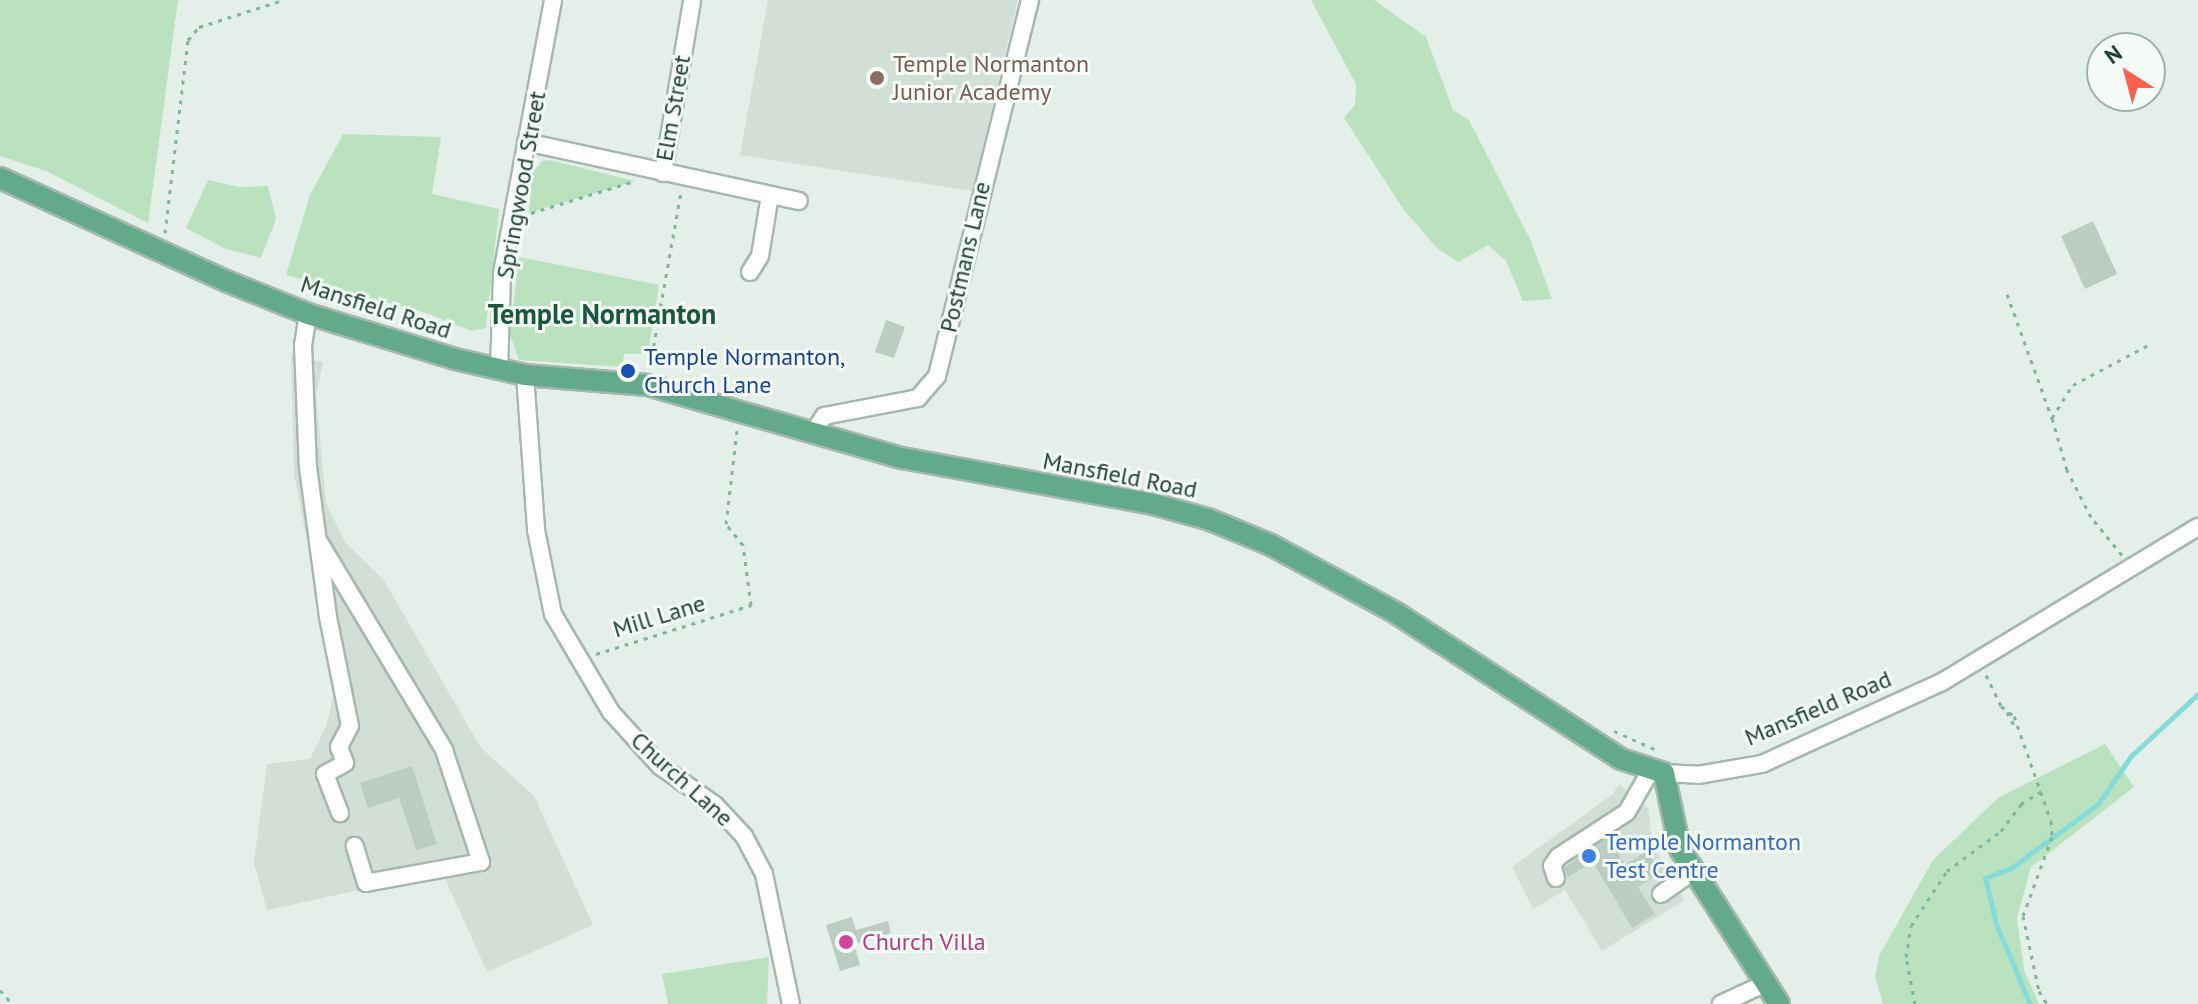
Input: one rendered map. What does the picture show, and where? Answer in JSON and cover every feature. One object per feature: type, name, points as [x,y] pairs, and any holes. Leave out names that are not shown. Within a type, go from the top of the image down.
[{"type":"main road","name":"Mansfield Road","points":[[0,178],[161,252],[308,314],[499,371],[647,385],[815,430],[902,458],[1208,519],[1333,576],[1621,759],[1657,771]]},
{"type":"main road","points":[[1657,771],[1680,849],[1692,872],[1779,1004]]},
{"type":"street","name":"Springwood Street","points":[[499,371],[502,273],[553,0]]},
{"type":"street","name":"Postmans Lane","points":[[815,430],[824,416],[918,398],[937,376],[1030,0]]},
{"type":"street","name":"Elm Street","points":[[526,142],[663,173],[692,2]]},
{"type":"street","points":[[663,173],[799,201]]},
{"type":"street","points":[[750,272],[760,256],[770,195]]},
{"type":"street","points":[[308,314],[304,392],[318,540],[350,726],[339,747],[345,763],[325,774],[340,813]]},
{"type":"street","name":"Church Lane","points":[[525,375],[536,530],[553,614],[577,660],[611,712],[660,766],[715,805],[744,836],[764,874],[791,1004]]},
{"type":"street","name":"Mansfield Road","points":[[1657,771],[1698,775],[1762,764],[1979,661],[2198,527]]},
{"type":"street","points":[[318,540],[444,750],[481,862],[366,883],[355,846]]},
{"type":"street","points":[[1556,878],[1552,866],[1558,857],[1627,812],[1657,771]]},
{"type":"street","points":[[1661,894],[1692,872]]},
{"type":"street","points":[[1721,1004],[1764,984]]},
{"type":"path","points":[[161,252],[172,210],[171,166],[186,88],[188,40],[199,27],[283,0]]},
{"type":"path","points":[[647,385],[684,176]]},
{"type":"path","points":[[512,218],[635,181]]},
{"type":"path","points":[[2007,294],[2052,418],[2067,470],[2091,517],[2131,568]]},
{"type":"path","points":[[2052,418],[2073,385],[2152,343]]},
{"type":"path","name":"Mill Lane","points":[[577,660],[751,605],[743,545],[726,524],[737,409]]},
{"type":"path","points":[[1979,661],[2007,712],[2014,716],[2014,725],[2051,821],[2052,837],[2023,916],[2039,991],[2047,1004]]},
{"type":"path","points":[[1915,1004],[1907,950],[1909,938],[1947,871],[2001,831],[2021,804],[2042,791]]},
{"type":"path","points":[[0,990],[12,1004]]},
{"type":"shaded area","name":"Temple Normanton Junior Academy","points":[[768,0],[1018,0],[972,191],[740,155]]},
{"type":"shaded area","points":[[291,355],[323,362],[316,396],[326,503],[345,542],[383,579],[481,748],[534,796],[593,925],[487,972],[442,872],[267,910],[254,863],[267,764],[310,759],[327,724],[335,687],[294,474]]},
{"type":"shaded area","points":[[1619,784],[1648,808],[1653,846],[1685,900],[1602,951],[1565,890],[1533,909],[1512,867],[1613,794]]},
{"type":"green space","points":[[0,0],[178,0],[148,223],[46,171],[0,156]]},
{"type":"green space","points":[[1311,0],[1374,0],[1426,37],[1453,110],[1469,120],[1531,241],[1552,299],[1523,301],[1506,261],[1488,245],[1458,262],[1437,248],[1404,210],[1344,118],[1355,105],[1356,84]]},
{"type":"green space","points":[[343,134],[441,137],[432,194],[499,209],[486,328],[472,331],[426,313],[286,275],[310,195]]},
{"type":"green space","points":[[550,160],[635,181],[529,213],[532,173],[542,161]]},
{"type":"green space","points":[[208,180],[239,187],[268,186],[276,219],[261,258],[226,249],[186,228]]},
{"type":"green space","points":[[519,257],[659,285],[648,354],[624,354],[622,367],[519,360],[510,335]]},
{"type":"green space","points":[[2105,744],[2134,787],[2031,867],[2017,918],[2024,970],[2039,1004],[1883,1004],[1875,977],[1879,956],[1933,860],[1998,798]]},
{"type":"green space","points":[[769,957],[767,1004],[668,1004],[662,974]]},
{"type":"building","points":[[2093,221],[2117,274],[2085,289],[2061,236]]},
{"type":"building","points":[[886,320],[905,327],[894,358],[875,352]]},
{"type":"building","points":[[412,766],[437,844],[416,850],[399,798],[368,808],[360,783]]},
{"type":"building","points":[[1608,837],[1625,865],[1647,851],[1661,872],[1638,887],[1655,914],[1632,928],[1593,862],[1568,877],[1564,868]]},
{"type":"building","name":"Church Villa","points":[[852,917],[856,930],[888,921],[891,933],[854,944],[860,965],[840,971],[826,925]]},
{"type":"waterway","points":[[2030,1004],[1996,924],[1985,878],[2011,868],[2098,804],[2131,756],[2198,694]]},
{"type":"place","name":"Temple Normanton Junior Academy","points":[[877,78]]},
{"type":"place","name":"Temple Normanton, Church Lane","points":[[628,371]]},
{"type":"place","name":"Temple Normanton Test Centre","points":[[1589,856]]},
{"type":"place","name":"Church Villa","points":[[846,942]]},
{"type":"district","name":"Temple Normanton","points":[[602,314]]}]
